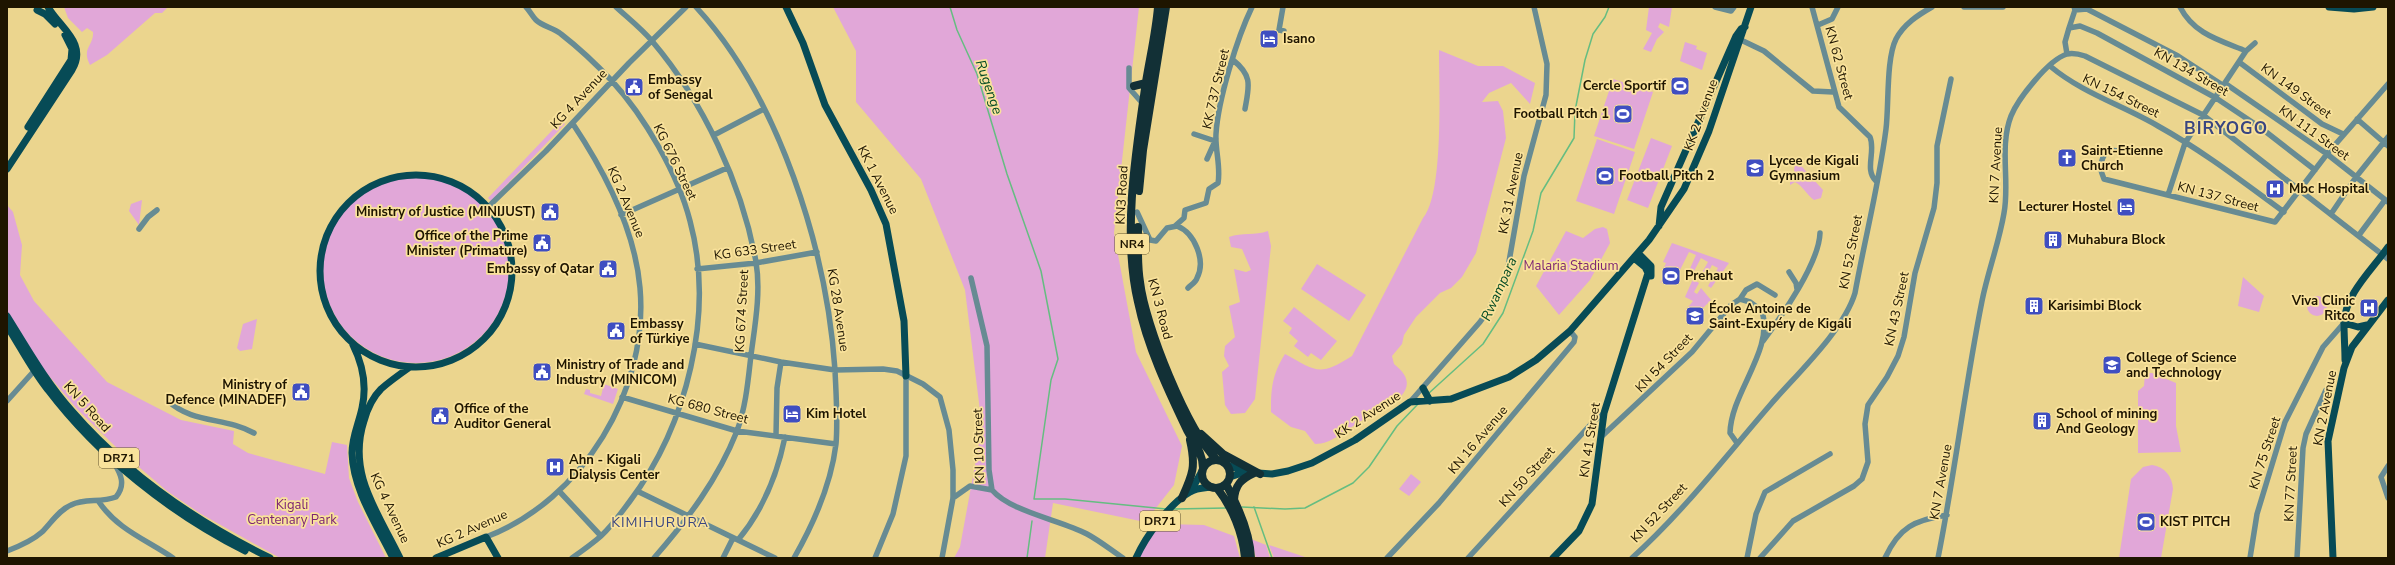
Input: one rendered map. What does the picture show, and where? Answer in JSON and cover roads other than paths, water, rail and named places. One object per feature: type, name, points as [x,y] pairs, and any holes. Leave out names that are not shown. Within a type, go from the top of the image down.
[{"type":"highway","name":"NR4","points":[[1148,93],[1146,82],[1158,7]]},
{"type":"highway","name":"KN 3 Road","points":[[1166,7],[1146,105],[1137,212],[1140,283],[1145,308],[1159,350],[1191,428],[1217,460]]},
{"type":"highway","points":[[1131,83],[1146,82]]},
{"type":"highway","name":"KN3 Road","points":[[1146,105],[1132,209],[1132,266],[1136,297],[1153,349],[1191,428],[1201,456],[1203,470]]},
{"type":"highway","points":[[1191,428],[1223,454],[1257,474]]},
{"type":"highway","points":[[1182,498],[1194,466],[1191,428]]},
{"type":"highway","name":"NR4","points":[[1217,460],[1228,465]]},
{"type":"highway","points":[[1203,470],[1210,461],[1217,460]]},
{"type":"highway","points":[[1214,487],[1226,484],[1230,477],[1228,465]]},
{"type":"highway","name":"NR4","points":[[1203,470],[1204,481],[1214,487],[1230,508],[1244,545],[1245,558]]},
{"type":"highway","points":[[1234,500],[1235,491],[1240,481],[1257,474]]},
{"type":"highway","points":[[1226,484],[1234,500],[1250,548],[1251,558]]},
{"type":"main road","points":[[28,127],[68,67],[74,49],[75,41],[48,7]]},
{"type":"main road","name":"KK 1 Avenue","points":[[786,7],[803,43],[825,105],[871,190],[886,224],[904,321],[906,376]]},
{"type":"main road","name":"KK 2 Avenue","points":[[1228,465],[1245,472],[1257,474],[1288,471],[1326,456],[1356,440],[1410,402],[1430,401],[1462,395],[1509,377],[1536,360],[1570,331],[1636,255],[1659,226],[1692,174],[1741,40],[1751,7]]},
{"type":"main road","points":[[2329,7],[2373,7]]},
{"type":"main road","points":[[7,169],[72,70],[76,60],[74,49],[68,39],[57,25],[37,8]]},
{"type":"main road","points":[[1659,226],[1661,207],[1736,36],[1740,29],[1745,27]]},
{"type":"main road","points":[[417,174],[451,180],[472,192],[488,207],[505,234],[512,258],[513,277],[510,295],[503,313],[493,329],[480,343],[465,354],[440,364],[410,367],[391,364],[374,357],[353,345],[332,320],[325,304],[319,273],[320,254],[325,236],[331,223],[345,204],[364,189],[385,179],[417,174]]},
{"type":"main road","points":[[2344,368],[2344,323],[2353,293],[2385,257],[2388,247]]},
{"type":"main road","name":"KN 41 Street","points":[[1553,558],[1579,531],[1589,514],[1592,504],[1604,413],[1648,271],[1636,255]]},
{"type":"main road","name":"KN 2 Avenue","points":[[2334,558],[2328,441],[2344,368],[2352,347],[2367,325],[2388,300]]},
{"type":"main road","name":"KN 5 Road","points":[[7,316],[55,390],[72,411],[118,457],[186,510],[232,539],[270,558]]},
{"type":"main road","points":[[2344,323],[2358,327],[2367,325]]},
{"type":"main road","name":"KN 5 Road","points":[[7,326],[34,370],[64,411],[112,460],[180,512],[259,558]]},
{"type":"main road","name":"KG 4 Avenue","points":[[353,345],[361,366],[364,384],[362,408],[353,440],[354,469],[362,495],[400,558]]},
{"type":"main road","name":"KG 4 Avenue","points":[[393,558],[363,482],[358,456],[359,440],[364,419],[373,399],[380,390],[410,367]]},
{"type":"main road","points":[[1423,388],[1430,401]]},
{"type":"main road","name":"DR71","points":[[1136,558],[1147,536],[1182,498],[1191,491],[1203,470]]},
{"type":"main road","name":"KK 2 Avenue","points":[[1230,477],[1245,472]]},
{"type":"main road","name":"DR71","points":[[1191,491],[1214,487]]},
{"type":"main road","points":[[486,537],[498,558]]},
{"type":"main road","name":"KG 2 Avenue","points":[[436,558],[486,537]]},
{"type":"street","name":"KG 676 Street","points":[[526,7],[536,20],[560,33],[612,81],[654,141],[679,189],[690,220],[697,269],[695,344],[689,377],[679,413],[659,456],[637,491],[601,536],[572,558]]},
{"type":"street","name":"KG 674 Street","points":[[616,7],[652,40],[691,95],[714,135],[743,212],[756,263],[756,316],[746,401],[737,431],[716,477],[689,517],[654,558]]},
{"type":"street","name":"KG 4 Avenue","points":[[488,207],[572,124],[612,81],[686,7]]},
{"type":"street","name":"KG 28 Avenue","points":[[696,7],[729,47],[764,109],[793,175],[817,252],[829,312],[835,370],[883,369],[901,372],[936,393],[944,404],[950,444],[953,498],[942,558]]},
{"type":"street","name":"KK 737 Street","points":[[1175,226],[1184,218],[1185,210],[1206,203],[1209,189],[1218,183],[1216,140],[1222,101],[1243,26],[1252,7]]},
{"type":"street","points":[[1283,7],[1279,30],[1284,31]]},
{"type":"street","name":"KK 31 Avenue","points":[[1410,402],[1480,322],[1490,308],[1507,273],[1524,176],[1546,95],[1547,64],[1534,7]]},
{"type":"street","points":[[1715,7],[1730,11],[1734,7]]},
{"type":"street","name":"KN 62 Street","points":[[1812,7],[1818,25],[1833,92],[1839,107],[1870,137],[1872,143],[1870,172],[1876,181]]},
{"type":"street","points":[[1818,25],[1832,19],[1838,7]]},
{"type":"street","name":"KN 52 Street","points":[[1632,558],[1650,542],[1737,443],[1829,337],[1848,311],[1855,293],[1886,128],[1892,50],[1905,26],[1918,15],[1932,7]]},
{"type":"street","points":[[1964,7],[2003,7]]},
{"type":"street","points":[[2180,7],[2187,20],[2199,31],[2246,51]]},
{"type":"street","points":[[2074,8],[2065,42],[2067,54],[2085,56],[2100,62],[2203,115],[2359,235],[2385,257]]},
{"type":"street","name":"KN 111 Street","points":[[2074,8],[2087,9],[2163,47],[2225,85],[2327,154],[2387,201]]},
{"type":"street","name":"KN 134 Street","points":[[2069,28],[2080,26],[2097,33],[2216,98],[2261,128],[2315,170]]},
{"type":"street","points":[[1741,40],[1764,51],[1813,91],[1833,92]]},
{"type":"street","points":[[2168,195],[2185,143],[2225,85],[2238,62],[2246,51],[2255,44]]},
{"type":"street","name":"KN 7 Avenue","points":[[1938,558],[1947,516],[1982,302],[2000,237],[2005,210],[2009,124],[2021,98],[2050,66],[2067,54]]},
{"type":"street","points":[[1233,60],[1247,74],[1249,87],[1246,109]]},
{"type":"street","name":"KN 149 Street","points":[[2238,62],[2317,120],[2343,134]]},
{"type":"street","name":"KN 154 Street","points":[[2050,66],[2082,89],[2124,107],[2215,160],[2284,212]]},
{"type":"street","points":[[1129,68],[1131,83],[1129,88],[1146,105]]},
{"type":"street","name":"KN 43 Street","points":[[1760,558],[1793,520],[1849,490],[1862,479],[1868,452],[1865,415],[1874,394],[1887,377],[1898,356],[1904,337],[1915,273],[1934,208],[1937,183],[1937,146],[1951,79]]},
{"type":"street","points":[[1131,83],[1148,93]]},
{"type":"street","name":"KN 137 Street","points":[[2119,151],[2108,150],[2100,163],[2104,179],[2271,223],[2278,221],[2299,190],[2343,134],[2388,86]]},
{"type":"street","points":[[714,135],[764,109]]},
{"type":"street","points":[[2357,119],[2386,144]]},
{"type":"street","name":"KG 2 Avenue","points":[[486,537],[514,524],[560,491],[591,455],[611,423],[634,367],[641,307],[640,288],[634,254],[621,215],[592,154],[572,124]]},
{"type":"street","points":[[1194,134],[1216,140],[1207,159]]},
{"type":"street","points":[[2331,214],[2356,177],[2386,144],[2388,137]]},
{"type":"street","points":[[621,215],[727,168]]},
{"type":"street","points":[[2359,235],[2387,201]]},
{"type":"street","points":[[139,229],[148,217],[157,210]]},
{"type":"street","points":[[1137,212],[1152,241],[1158,240],[1167,228],[1175,226],[1186,231],[1198,249],[1200,259],[1197,278],[1188,288]]},
{"type":"street","points":[[1737,443],[1730,433],[1734,412],[1762,343],[1797,289],[1818,249],[1820,233]]},
{"type":"street","name":"KG 633 Street","points":[[697,269],[756,263],[817,252]]},
{"type":"street","points":[[1789,272],[1796,283],[1797,289]]},
{"type":"street","name":"KN 10 Street","points":[[971,278],[987,346],[989,470],[992,490],[999,496],[1026,510],[1087,534],[1123,558]]},
{"type":"street","name":"KN 54 Street","points":[[1601,437],[1692,352],[1730,305],[1740,299],[1746,290],[1757,284],[1775,295]]},
{"type":"street","points":[[1740,299],[1750,302],[1762,311],[1764,326],[1762,343]]},
{"type":"street","name":"KN 75 Street","points":[[2250,558],[2258,514],[2284,422],[2323,347],[2344,323]]},
{"type":"street","name":"KN 16 Avenue","points":[[1387,558],[1444,497],[1574,342],[1575,337],[1570,331]]},
{"type":"street","points":[[695,344],[751,354],[781,362],[835,370],[836,444],[818,513],[794,558]]},
{"type":"street","points":[[776,435],[777,388],[781,362]]},
{"type":"street","points":[[7,401],[34,370]]},
{"type":"street","points":[[875,558],[893,514],[906,456],[906,376]]},
{"type":"street","name":"KN 77 Street","points":[[2297,558],[2302,448],[2306,434],[2326,390]]},
{"type":"street","name":"KG 680 Street","points":[[622,397],[737,431],[836,444]]},
{"type":"street","points":[[168,401],[179,410],[191,416],[244,427],[254,433]]},
{"type":"street","name":"KN 50 Street","points":[[1468,558],[1592,424],[1604,413]]},
{"type":"street","points":[[723,558],[766,498],[779,464],[785,437]]},
{"type":"street","points":[[1748,558],[1756,514],[1765,492],[1830,454]]},
{"type":"street","points":[[7,551],[26,543],[41,532],[70,505],[84,501],[99,502],[116,497],[119,493],[121,475],[112,460]]},
{"type":"street","points":[[2388,466],[2381,477],[2388,498]]},
{"type":"street","points":[[953,498],[970,486],[992,490]]},
{"type":"street","points":[[560,491],[601,536]]},
{"type":"street","points":[[637,491],[775,558]]},
{"type":"street","points":[[99,502],[108,515],[118,524],[173,558]]},
{"type":"street","points":[[1885,558],[1891,545],[1909,526],[1928,518],[1947,516]]},
{"type":"waterway","name":"Rugenge","points":[[950,7],[957,30],[977,74],[1007,174],[1041,271],[1058,359],[1051,380],[1034,499],[1065,499],[1166,509]]},
{"type":"waterway","name":"Rwampara","points":[[1429,393],[1483,344],[1503,313],[1533,231],[1541,193],[1574,138],[1575,111],[1585,60],[1593,34],[1605,17],[1609,7]]},
{"type":"waterway","name":"Rwampara","points":[[1242,507],[1285,509],[1305,508],[1353,483],[1369,467],[1397,426],[1418,404]]},
{"type":"waterway","points":[[1254,507],[1272,558]]},
{"type":"waterway","points":[[1174,509],[1226,508]]},
{"type":"waterway","points":[[1027,558],[1032,521]]},
{"type":"place","name":"Isano","points":[[1269,39]]},
{"type":"place","name":"Cercle Sportif","points":[[1680,86]]},
{"type":"place","name":"Embassy of Senegal","points":[[634,87]]},
{"type":"place","name":"Football Pitch 1","points":[[1623,114]]},
{"type":"place","name":"Saint-Etienne Church","points":[[2067,158]]},
{"type":"place","name":"Lycee de Kigali Gymnasium","points":[[1755,168]]},
{"type":"place","name":"Football Pitch 2","points":[[1605,176]]},
{"type":"place","name":"Mbc Hospital","points":[[2275,189]]},
{"type":"place","name":"Lecturer Hostel","points":[[2126,207]]},
{"type":"place","name":"Ministry of Justice (MINIJUST)","points":[[550,212]]},
{"type":"place","name":"Muhabura Block","points":[[2053,240]]},
{"type":"place","name":"Office of the Prime Minister (Primature)","points":[[542,243]]},
{"type":"place","name":"Embassy of Qatar","points":[[608,269]]},
{"type":"place","name":"Prehaut","points":[[1671,276]]},
{"type":"place","name":"Karisimbi Block","points":[[2034,306]]},
{"type":"place","name":"Viva Clinic Ritco","points":[[2369,308]]},
{"type":"place","name":"École Antoine de Saint-Exupéry de Kigali","points":[[1695,316]]},
{"type":"place","name":"Embassy of Türkiye","points":[[616,331]]},
{"type":"place","name":"College of Science and Technology","points":[[2112,365]]},
{"type":"place","name":"Ministry of Trade and Industry (MINICOM)","points":[[542,372]]},
{"type":"place","name":"Ministry of Defence (MINADEF)","points":[[301,392]]},
{"type":"place","name":"Kim Hotel","points":[[792,414]]},
{"type":"place","name":"Office of the Auditor General","points":[[440,416]]},
{"type":"place","name":"School of mining And Geology","points":[[2042,421]]},
{"type":"place","name":"Ahn - Kigali Dialysis Center","points":[[555,467]]},
{"type":"place","name":"KIST PITCH","points":[[2146,522]]},
{"type":"district","name":"BIRYOGO","points":[[2226,128]]},
{"type":"district","name":"KIMIHURURA","points":[[660,522]]},
{"type":"park label","name":"Malaria Stadium","points":[[1571,266]]},
{"type":"park label","name":"Kigali Centenary Park","points":[[292,512]]}]
